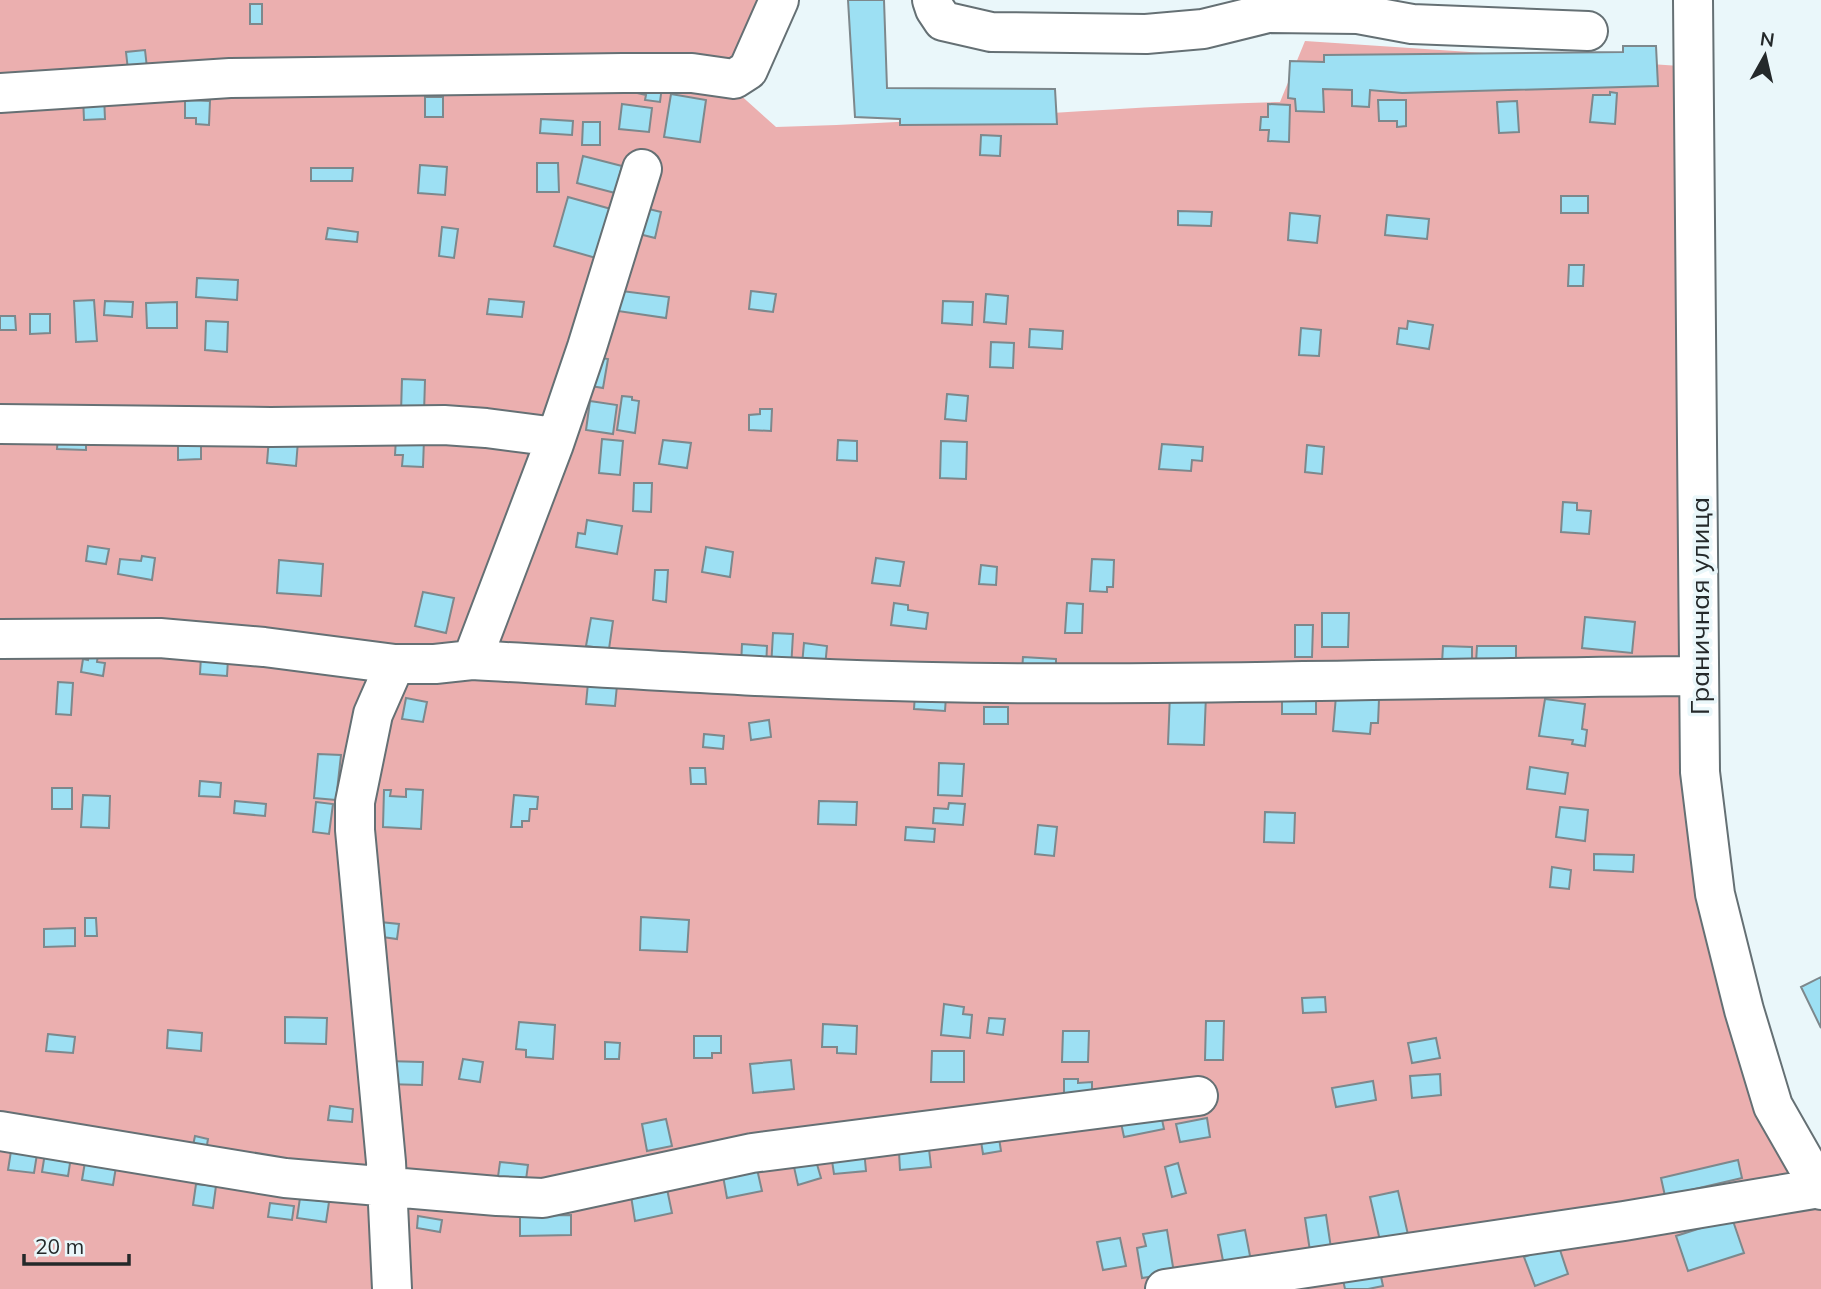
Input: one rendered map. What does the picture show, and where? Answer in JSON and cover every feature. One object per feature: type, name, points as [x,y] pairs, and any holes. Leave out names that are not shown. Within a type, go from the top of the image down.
[{"type":"street","points":[[0,93],[230,78],[692,73],[734,79],[748,70],[779,0]]},
{"type":"street","points":[[932,0],[943,21],[991,32],[1146,34],[1203,29],[1279,6],[1358,14],[1412,24],[1588,31]]},
{"type":"street","name":"Граничная улица","points":[[1693,0],[1700,772],[1715,894],[1744,1010],[1773,1106],[1820,1189]]},
{"type":"street","points":[[472,660],[556,437],[642,169]]},
{"type":"street","points":[[0,424],[271,427],[444,425],[556,437]]},
{"type":"street","points":[[0,639],[160,638],[264,647],[395,664],[472,660],[818,679],[995,683],[1699,676]]},
{"type":"street","points":[[393,1289],[387,1188],[355,830],[355,802],[373,714],[395,664]]},
{"type":"street","points":[[0,1131],[285,1178],[387,1188],[544,1198],[752,1153],[1198,1096]]},
{"type":"street","points":[[1165,1289],[1820,1189]]},
{"type":"shaded area","points":[[0,0],[765,0],[737,92],[776,127],[1280,102],[1305,41],[1695,67],[1715,894],[1821,1190],[1821,1289],[0,1289]]},
{"type":"building","points":[[848,0],[884,0],[887,88],[1055,89],[1057,124],[900,125],[900,119],[855,117]]},
{"type":"building","points":[[250,4],[262,4],[262,24],[250,24]]},
{"type":"building","points":[[1623,46],[1656,46],[1658,86],[1402,93],[1370,90],[1369,107],[1352,106],[1352,90],[1323,89],[1324,112],[1296,111],[1295,99],[1288,98],[1290,61],[1324,62],[1324,55],[1623,52]]},
{"type":"building","points":[[145,50],[147,68],[128,70],[126,52]]},
{"type":"building","points":[[638,83],[662,86],[660,102],[645,100],[646,95],[637,93]]},
{"type":"building","points":[[1610,92],[1617,93],[1615,124],[1590,122],[1593,95],[1610,95]]},
{"type":"building","points":[[671,94],[706,100],[700,142],[664,137]]},
{"type":"building","points":[[83,96],[104,96],[105,119],[84,120]]},
{"type":"building","points":[[425,97],[443,97],[443,117],[425,117]]},
{"type":"building","points":[[185,100],[210,101],[209,125],[196,124],[196,118],[185,118]]},
{"type":"building","points":[[1378,100],[1406,100],[1406,126],[1397,127],[1397,121],[1379,121]]},
{"type":"building","points":[[1517,101],[1519,132],[1499,133],[1497,102]]},
{"type":"building","points":[[622,104],[652,108],[649,132],[619,129]]},
{"type":"building","points":[[1268,104],[1290,105],[1289,142],[1268,141],[1269,130],[1260,130],[1261,117],[1268,117]]},
{"type":"building","points":[[541,119],[573,121],[572,135],[540,133]]},
{"type":"building","points":[[583,122],[600,122],[600,145],[582,145]]},
{"type":"building","points":[[981,135],[1001,136],[1000,156],[980,155]]},
{"type":"building","points":[[583,156],[622,166],[615,193],[577,183]]},
{"type":"building","points":[[537,163],[558,163],[559,192],[537,192]]},
{"type":"building","points":[[420,165],[447,167],[445,195],[418,193]]},
{"type":"building","points":[[311,168],[353,168],[352,181],[311,181]]},
{"type":"building","points":[[1561,196],[1588,196],[1588,213],[1561,213]]},
{"type":"building","points":[[568,197],[611,209],[596,258],[554,246]]},
{"type":"building","points":[[641,207],[661,212],[655,238],[635,233]]},
{"type":"building","points":[[1178,211],[1212,212],[1211,226],[1178,225]]},
{"type":"building","points":[[1290,213],[1320,216],[1317,243],[1288,240]]},
{"type":"building","points":[[1387,215],[1429,219],[1427,239],[1385,235]]},
{"type":"building","points":[[442,227],[458,229],[454,258],[439,256]]},
{"type":"building","points":[[328,228],[358,232],[357,242],[326,239]]},
{"type":"building","points":[[1569,265],[1584,265],[1583,286],[1568,286]]},
{"type":"building","points":[[197,278],[238,280],[237,300],[196,297]]},
{"type":"building","points":[[614,290],[669,297],[666,318],[611,310]]},
{"type":"building","points":[[751,291],[776,294],[773,312],[749,309]]},
{"type":"building","points":[[986,294],[1008,296],[1006,324],[984,322]]},
{"type":"building","points":[[489,299],[524,302],[522,317],[487,314]]},
{"type":"building","points":[[94,300],[97,341],[76,342],[74,301]]},
{"type":"building","points":[[105,301],[133,302],[132,317],[104,315]]},
{"type":"building","points":[[943,301],[973,302],[972,325],[942,323]]},
{"type":"building","points":[[177,302],[177,328],[147,328],[146,303]]},
{"type":"building","points":[[30,314],[50,314],[50,333],[30,334]]},
{"type":"building","points":[[0,316],[15,316],[16,330],[0,330]]},
{"type":"building","points":[[206,321],[228,322],[227,352],[205,350]]},
{"type":"building","points":[[1408,321],[1433,325],[1429,349],[1397,344],[1399,328],[1407,329]]},
{"type":"building","points":[[1301,328],[1321,330],[1319,356],[1299,355]]},
{"type":"building","points":[[1030,329],[1063,331],[1062,349],[1029,347]]},
{"type":"building","points":[[991,342],[1014,343],[1013,368],[990,367]]},
{"type":"building","points":[[589,356],[608,359],[603,388],[585,385]]},
{"type":"building","points":[[402,379],[425,380],[424,413],[401,413]]},
{"type":"building","points":[[947,394],[968,396],[966,421],[945,419]]},
{"type":"building","points":[[622,396],[639,401],[635,433],[617,430]]},
{"type":"building","points":[[590,401],[617,405],[613,434],[586,430]]},
{"type":"building","points":[[760,409],[772,409],[771,431],[749,430],[749,415],[760,414]]},
{"type":"building","points":[[58,436],[86,437],[86,450],[57,449]]},
{"type":"building","points":[[269,438],[298,441],[296,466],[267,463]]},
{"type":"building","points":[[396,438],[424,439],[423,467],[402,466],[403,455],[395,455]]},
{"type":"building","points":[[201,439],[201,459],[178,460],[178,440]]},
{"type":"building","points":[[602,439],[623,441],[620,475],[599,473]]},
{"type":"building","points":[[663,440],[691,443],[687,468],[659,464]]},
{"type":"building","points":[[838,440],[857,441],[857,461],[837,460]]},
{"type":"building","points":[[941,441],[967,442],[966,479],[940,478]]},
{"type":"building","points":[[1162,444],[1203,447],[1202,461],[1192,460],[1191,471],[1159,469]]},
{"type":"building","points":[[1307,445],[1324,447],[1322,474],[1305,472]]},
{"type":"building","points":[[634,483],[652,483],[651,512],[633,511]]},
{"type":"building","points":[[1563,502],[1577,503],[1577,510],[1591,511],[1589,534],[1561,532]]},
{"type":"building","points":[[587,520],[622,526],[617,554],[576,547],[578,533],[585,534]]},
{"type":"building","points":[[88,546],[109,549],[106,564],[86,561]]},
{"type":"building","points":[[706,547],[733,552],[730,577],[702,572]]},
{"type":"building","points":[[142,556],[155,558],[152,580],[118,574],[120,559],[141,561]]},
{"type":"building","points":[[876,558],[904,562],[900,586],[872,583]]},
{"type":"building","points":[[1092,559],[1114,560],[1113,587],[1107,587],[1107,592],[1090,591]]},
{"type":"building","points":[[279,560],[323,564],[321,596],[277,593]]},
{"type":"building","points":[[981,565],[997,567],[996,585],[979,584]]},
{"type":"building","points":[[655,570],[668,570],[666,602],[653,600]]},
{"type":"building","points":[[423,592],[454,598],[446,633],[415,626]]},
{"type":"building","points":[[894,603],[908,605],[908,610],[928,613],[926,629],[891,625]]},
{"type":"building","points":[[1067,603],[1083,604],[1082,633],[1065,633]]},
{"type":"building","points":[[1322,613],[1349,613],[1348,647],[1322,647]]},
{"type":"building","points":[[1585,617],[1635,622],[1632,653],[1582,648]]},
{"type":"building","points":[[591,618],[613,621],[609,649],[586,646]]},
{"type":"building","points":[[1295,625],[1313,625],[1312,657],[1295,657]]},
{"type":"building","points":[[773,633],[793,634],[791,669],[771,668]]},
{"type":"building","points":[[804,643],[827,646],[825,667],[802,665]]},
{"type":"building","points":[[742,644],[767,646],[766,668],[741,666]]},
{"type":"building","points":[[1443,646],[1472,647],[1472,663],[1442,663]]},
{"type":"building","points":[[1477,646],[1516,646],[1516,663],[1476,663]]},
{"type":"building","points":[[89,652],[98,654],[97,662],[105,663],[103,676],[81,672],[83,659],[88,660]]},
{"type":"building","points":[[201,656],[228,659],[227,676],[200,674]]},
{"type":"building","points":[[1023,657],[1056,659],[1056,672],[1022,671]]},
{"type":"building","points":[[58,682],[73,683],[71,715],[56,714]]},
{"type":"building","points":[[588,683],[617,685],[615,706],[586,704]]},
{"type":"building","points":[[915,694],[946,696],[945,711],[914,709]]},
{"type":"building","points":[[1170,694],[1206,695],[1204,745],[1168,744]]},
{"type":"building","points":[[1336,696],[1379,699],[1378,723],[1371,723],[1370,734],[1333,731]]},
{"type":"building","points":[[1282,697],[1316,697],[1316,714],[1282,714]]},
{"type":"building","points":[[406,698],[427,702],[423,722],[402,719]]},
{"type":"building","points":[[1545,699],[1585,704],[1582,729],[1587,730],[1585,746],[1572,744],[1573,740],[1539,736]]},
{"type":"building","points":[[984,707],[1008,707],[1008,724],[984,724]]},
{"type":"building","points":[[769,720],[771,737],[751,740],[749,723]]},
{"type":"building","points":[[704,734],[724,736],[723,749],[703,747]]},
{"type":"building","points":[[318,754],[341,755],[336,800],[314,798]]},
{"type":"building","points":[[939,763],[964,764],[962,796],[938,795]]},
{"type":"building","points":[[1530,767],[1568,773],[1565,794],[1527,789]]},
{"type":"building","points":[[690,768],[705,768],[706,784],[691,784]]},
{"type":"building","points":[[200,781],[221,783],[220,797],[199,796]]},
{"type":"building","points":[[52,788],[72,788],[72,809],[52,809]]},
{"type":"building","points":[[406,789],[423,790],[421,829],[383,827],[384,790],[391,790],[390,796],[406,797]]},
{"type":"building","points":[[83,795],[110,796],[109,828],[81,827]]},
{"type":"building","points":[[514,795],[538,797],[537,809],[530,809],[529,821],[522,821],[522,827],[511,827]]},
{"type":"building","points":[[235,801],[266,804],[265,816],[234,813]]},
{"type":"building","points":[[819,801],[857,802],[856,825],[818,824]]},
{"type":"building","points":[[316,802],[333,804],[329,834],[313,832]]},
{"type":"building","points":[[949,803],[965,804],[963,825],[933,823],[934,808],[948,809]]},
{"type":"building","points":[[1560,807],[1588,810],[1585,841],[1556,837]]},
{"type":"building","points":[[1265,812],[1295,813],[1294,843],[1264,842]]},
{"type":"building","points":[[1038,825],[1057,827],[1054,856],[1035,854]]},
{"type":"building","points":[[906,827],[935,829],[934,842],[905,840]]},
{"type":"building","points":[[1594,854],[1634,855],[1633,872],[1594,870]]},
{"type":"building","points":[[1552,867],[1571,870],[1569,889],[1550,887]]},
{"type":"building","points":[[641,917],[689,920],[687,952],[640,950]]},
{"type":"building","points":[[85,918],[96,918],[97,936],[85,936]]},
{"type":"building","points":[[370,921],[399,924],[397,939],[368,935]]},
{"type":"building","points":[[75,928],[75,946],[44,947],[44,929]]},
{"type":"building","points":[[1821,977],[1821,1028],[1801,987]]},
{"type":"building","points":[[1325,997],[1326,1012],[1303,1013],[1302,998]]},
{"type":"building","points":[[944,1004],[964,1007],[963,1014],[972,1015],[970,1038],[941,1035]]},
{"type":"building","points":[[285,1017],[327,1018],[326,1044],[285,1043]]},
{"type":"building","points":[[989,1018],[1005,1019],[1003,1035],[987,1033]]},
{"type":"building","points":[[1206,1021],[1224,1021],[1223,1060],[1205,1060]]},
{"type":"building","points":[[519,1022],[555,1025],[553,1059],[526,1057],[526,1050],[516,1049]]},
{"type":"building","points":[[823,1024],[857,1026],[856,1054],[837,1053],[837,1047],[822,1047]]},
{"type":"building","points":[[168,1030],[202,1033],[201,1051],[167,1048]]},
{"type":"building","points":[[1063,1031],[1089,1031],[1088,1062],[1062,1062]]},
{"type":"building","points":[[48,1034],[75,1037],[73,1053],[46,1051]]},
{"type":"building","points":[[694,1036],[721,1036],[721,1053],[712,1053],[712,1058],[694,1058]]},
{"type":"building","points":[[1436,1038],[1440,1058],[1412,1063],[1408,1043]]},
{"type":"building","points":[[605,1042],[620,1043],[619,1059],[605,1059]]},
{"type":"building","points":[[932,1051],[964,1051],[964,1082],[931,1082]]},
{"type":"building","points":[[463,1059],[483,1062],[480,1082],[459,1079]]},
{"type":"building","points":[[791,1060],[794,1089],[753,1093],[750,1064]]},
{"type":"building","points":[[385,1061],[423,1062],[422,1085],[385,1084]]},
{"type":"building","points":[[1440,1074],[1441,1095],[1412,1098],[1410,1076]]},
{"type":"building","points":[[1064,1079],[1078,1079],[1078,1083],[1092,1082],[1092,1098],[1064,1099]]},
{"type":"building","points":[[1373,1081],[1376,1100],[1336,1107],[1332,1088]]},
{"type":"building","points":[[330,1106],[353,1109],[352,1122],[328,1120]]},
{"type":"building","points":[[1160,1110],[1164,1129],[1124,1137],[1120,1118]]},
{"type":"building","points":[[1207,1118],[1210,1137],[1180,1142],[1176,1124]]},
{"type":"building","points":[[666,1119],[672,1146],[647,1151],[642,1124]]},
{"type":"building","points":[[195,1136],[208,1139],[205,1157],[191,1155]]},
{"type":"building","points":[[999,1138],[1001,1151],[983,1154],[981,1141]]},
{"type":"building","points":[[929,1149],[931,1167],[900,1170],[899,1152]]},
{"type":"building","points":[[864,1150],[866,1171],[834,1174],[831,1154]]},
{"type":"building","points":[[11,1151],[37,1154],[34,1173],[8,1170]]},
{"type":"building","points":[[45,1153],[71,1157],[68,1176],[42,1172]]},
{"type":"building","points":[[1738,1160],[1742,1178],[1665,1196],[1661,1178]]},
{"type":"building","points":[[816,1161],[821,1178],[798,1185],[794,1167]]},
{"type":"building","points":[[85,1162],[116,1167],[113,1185],[82,1180]]},
{"type":"building","points":[[500,1162],[528,1165],[525,1187],[497,1184]]},
{"type":"building","points":[[1178,1163],[1186,1193],[1172,1197],[1165,1167]]},
{"type":"building","points":[[757,1169],[762,1191],[727,1198],[723,1176]]},
{"type":"building","points":[[196,1184],[216,1186],[213,1208],[193,1205]]},
{"type":"building","points":[[667,1189],[672,1213],[635,1221],[631,1196]]},
{"type":"building","points":[[1398,1191],[1409,1239],[1381,1245],[1370,1197]]},
{"type":"building","points":[[300,1198],[329,1202],[326,1222],[297,1218]]},
{"type":"building","points":[[270,1203],[294,1206],[292,1220],[268,1217]]},
{"type":"building","points":[[571,1215],[571,1235],[520,1236],[520,1216]]},
{"type":"building","points":[[1326,1215],[1331,1248],[1310,1251],[1305,1218]]},
{"type":"building","points":[[418,1216],[442,1220],[440,1232],[417,1228]]},
{"type":"building","points":[[1732,1218],[1744,1253],[1688,1271],[1676,1236]]},
{"type":"building","points":[[1167,1230],[1174,1273],[1142,1278],[1137,1248],[1146,1246],[1143,1234]]},
{"type":"building","points":[[1245,1230],[1251,1261],[1224,1266],[1218,1235]]},
{"type":"building","points":[[1120,1238],[1126,1266],[1103,1270],[1097,1242]]},
{"type":"building","points":[[1558,1244],[1568,1274],[1535,1286],[1524,1257]]},
{"type":"building","points":[[1379,1267],[1383,1286],[1345,1289],[1342,1275]]}]
